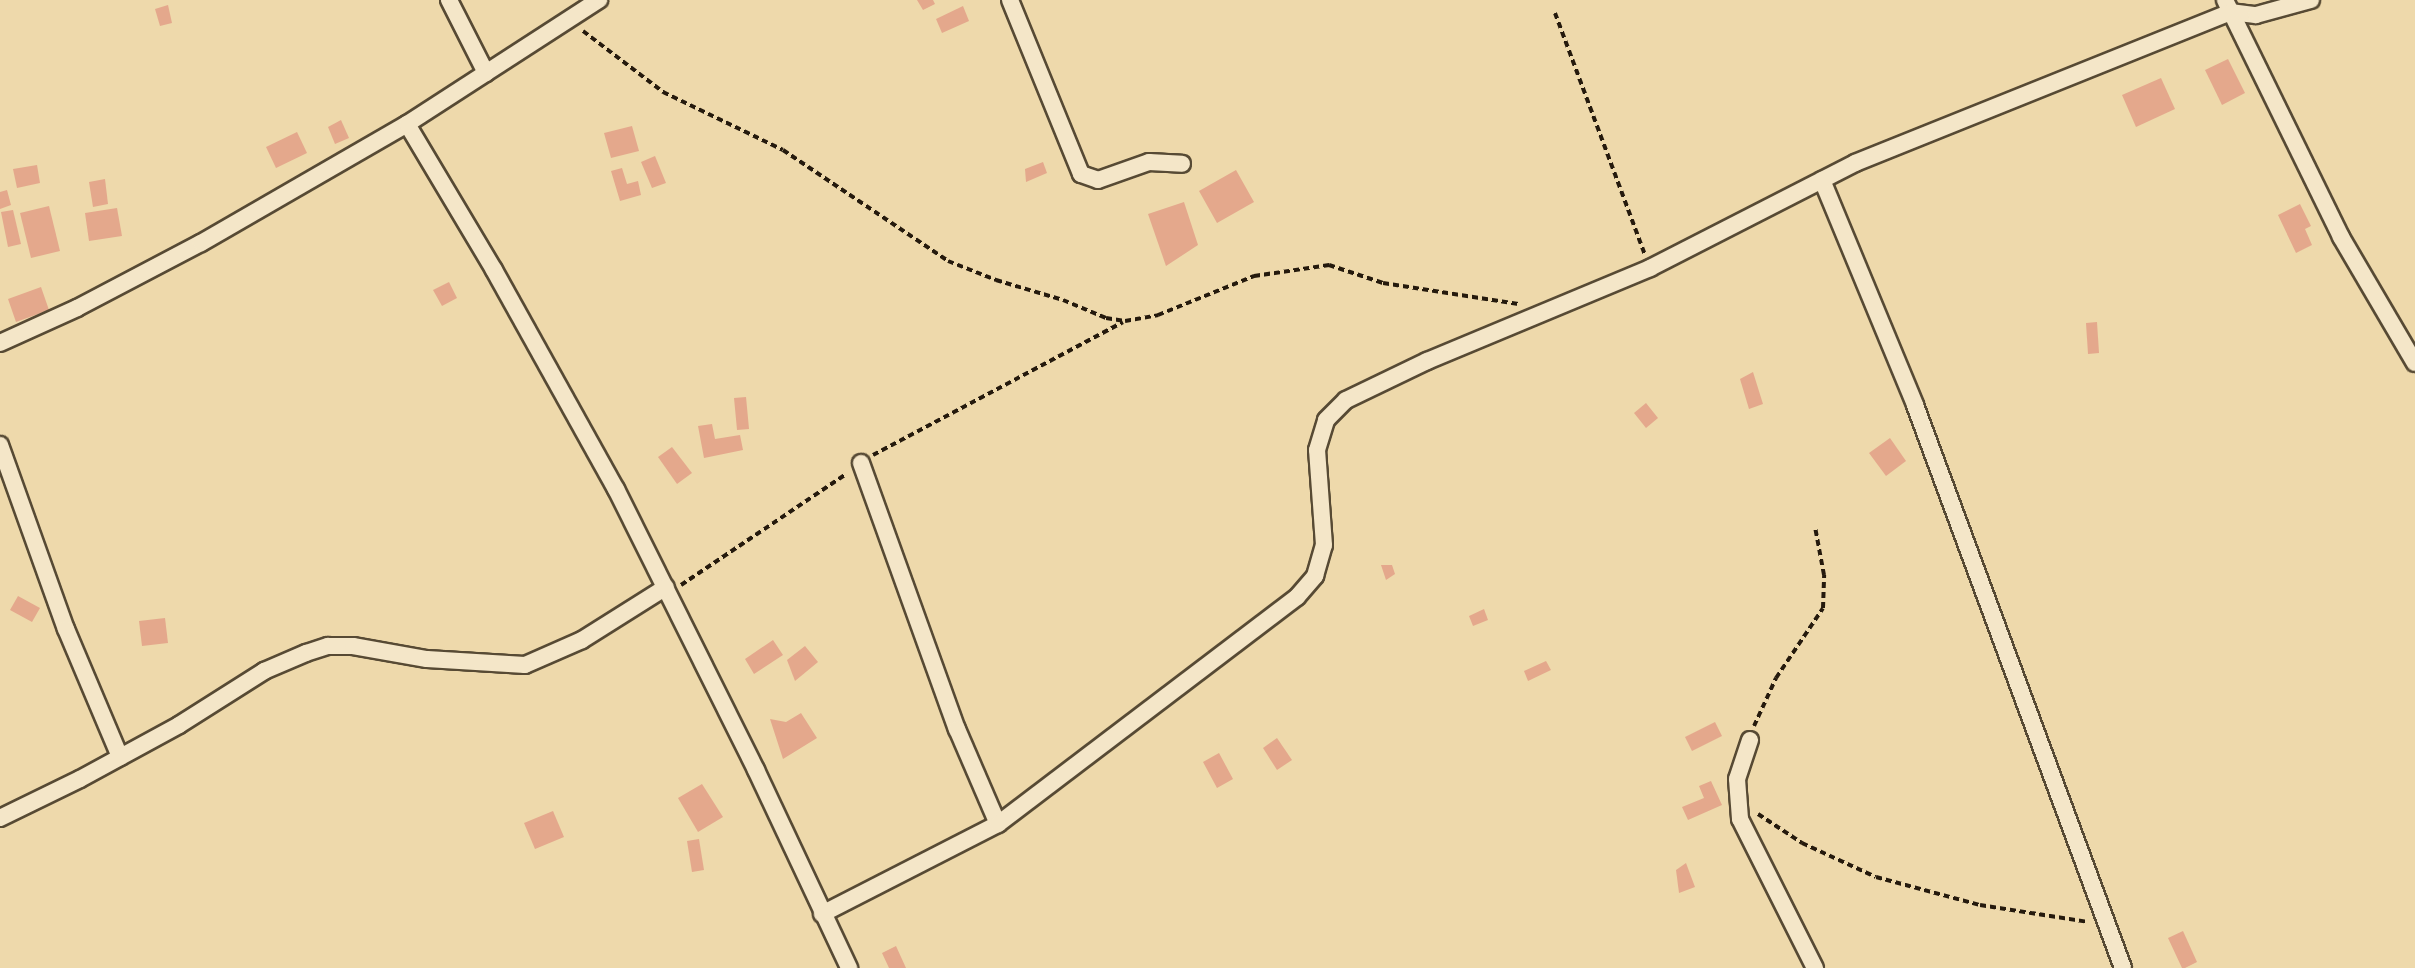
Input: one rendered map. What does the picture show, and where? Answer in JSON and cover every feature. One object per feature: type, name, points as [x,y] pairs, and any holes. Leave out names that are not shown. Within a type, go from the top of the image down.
[{"type":"street","points":[[449,0],[486,73]]},
{"type":"street","points":[[0,343],[77,308],[201,243],[407,124],[599,0]]},
{"type":"street","points":[[1010,0],[1081,174],[1098,180],[1149,162],[1182,164]]},
{"type":"street","points":[[822,914],[998,824],[1297,597],[1315,576],[1324,545],[1317,450],[1326,420],[1346,400],[1427,361],[1554,311],[1650,268],[1882,152],[2228,6],[2256,15],[2311,0]]},
{"type":"street","points":[[2228,6],[2341,237],[2415,363]]},
{"type":"street","points":[[407,124],[494,270],[668,590],[849,968]]},
{"type":"street","points":[[1822,180],[1931,448],[2123,968]]},
{"type":"street","points":[[0,445],[66,629],[120,757]]},
{"type":"street","points":[[861,463],[957,729],[998,824]]},
{"type":"street","points":[[0,818],[179,725],[264,671],[328,646],[427,659],[525,665],[582,640],[668,590]]},
{"type":"street","points":[[1750,740],[1737,779],[1736,799],[1740,819],[1815,968]]},
{"type":"path","points":[[1555,13],[1650,268]]},
{"type":"path","points":[[569,19],[663,92],[783,150],[948,261],[1106,318],[1125,321]]},
{"type":"path","points":[[668,590],[861,463],[1125,321],[1158,315],[1254,276],[1329,265],[1409,288],[1522,305]]},
{"type":"path","points":[[1750,740],[1776,678],[1823,608],[1824,575],[1815,527]]},
{"type":"path","points":[[1736,799],[1802,843],[1876,877],[1980,905],[2106,925]]},
{"type":"building","points":[[917,0],[933,0],[935,4],[923,10]]},
{"type":"building","points":[[168,5],[172,23],[160,26],[155,9]]},
{"type":"building","points":[[963,6],[969,21],[942,33],[936,19]]},
{"type":"building","points":[[2228,59],[2245,93],[2222,105],[2205,70]]},
{"type":"building","points":[[2161,78],[2175,109],[2136,127],[2122,95]]},
{"type":"building","points":[[341,120],[349,138],[335,144],[328,127]]},
{"type":"building","points":[[632,126],[639,151],[611,158],[604,133]]},
{"type":"building","points":[[297,132],[307,153],[276,168],[266,147]]},
{"type":"building","points":[[655,156],[666,183],[652,188],[641,162]]},
{"type":"building","points":[[1043,162],[1047,173],[1026,182],[1025,169]]},
{"type":"building","points":[[37,165],[40,183],[17,188],[13,169]]},
{"type":"building","points":[[622,168],[627,184],[638,181],[641,195],[620,201],[611,171]]},
{"type":"building","points":[[1236,170],[1254,202],[1217,223],[1199,191]]},
{"type":"building","points":[[105,179],[108,204],[93,207],[89,182]]},
{"type":"building","points":[[7,190],[11,205],[0,209],[0,192]]},
{"type":"building","points":[[1184,202],[1198,245],[1166,266],[1148,214]]},
{"type":"building","points":[[2300,204],[2311,226],[2305,229],[2312,245],[2296,253],[2278,215]]},
{"type":"building","points":[[49,206],[60,251],[31,258],[20,213]]},
{"type":"building","points":[[117,208],[122,236],[89,241],[85,213]]},
{"type":"building","points":[[13,210],[21,244],[8,247],[1,212]]},
{"type":"building","points":[[449,282],[457,298],[442,306],[433,290]]},
{"type":"building","points":[[41,287],[49,310],[16,322],[8,299]]},
{"type":"building","points":[[2097,322],[2099,353],[2088,354],[2086,323]]},
{"type":"building","points":[[1753,372],[1763,404],[1749,409],[1740,379]]},
{"type":"building","points":[[746,397],[749,429],[737,430],[734,398]]},
{"type":"building","points":[[1646,403],[1658,418],[1646,428],[1634,413]]},
{"type":"building","points":[[712,424],[715,439],[740,435],[743,450],[704,458],[698,426]]},
{"type":"building","points":[[1890,438],[1906,461],[1886,476],[1869,453]]},
{"type":"building","points":[[672,447],[692,473],[677,484],[658,457]]},
{"type":"building","points":[[1381,565],[1392,565],[1395,574],[1386,580]]},
{"type":"building","points":[[18,596],[40,608],[32,622],[10,610]]},
{"type":"building","points":[[1484,609],[1488,620],[1473,626],[1469,616]]},
{"type":"building","points":[[165,618],[168,643],[142,646],[139,621]]},
{"type":"building","points":[[773,640],[783,655],[754,674],[745,659]]},
{"type":"building","points":[[805,646],[818,662],[795,681],[787,660]]},
{"type":"building","points":[[1546,661],[1551,670],[1528,681],[1524,671]]},
{"type":"building","points":[[801,713],[817,738],[783,759],[770,719],[786,722]]},
{"type":"building","points":[[1715,722],[1722,736],[1692,751],[1685,737]]},
{"type":"building","points":[[1277,738],[1292,760],[1277,770],[1263,748]]},
{"type":"building","points":[[1219,753],[1233,779],[1217,788],[1203,762]]},
{"type":"building","points":[[1711,781],[1722,805],[1688,820],[1682,807],[1704,798],[1699,786]]},
{"type":"building","points":[[702,784],[723,817],[698,832],[678,798]]},
{"type":"building","points":[[553,811],[564,837],[535,849],[524,823]]},
{"type":"building","points":[[699,839],[704,870],[692,872],[687,841]]},
{"type":"building","points":[[1686,863],[1695,887],[1679,893],[1676,870]]},
{"type":"building","points":[[2183,931],[2197,962],[2185,968],[2182,968],[2168,938]]},
{"type":"building","points":[[896,946],[906,968],[889,968],[882,953]]}]
